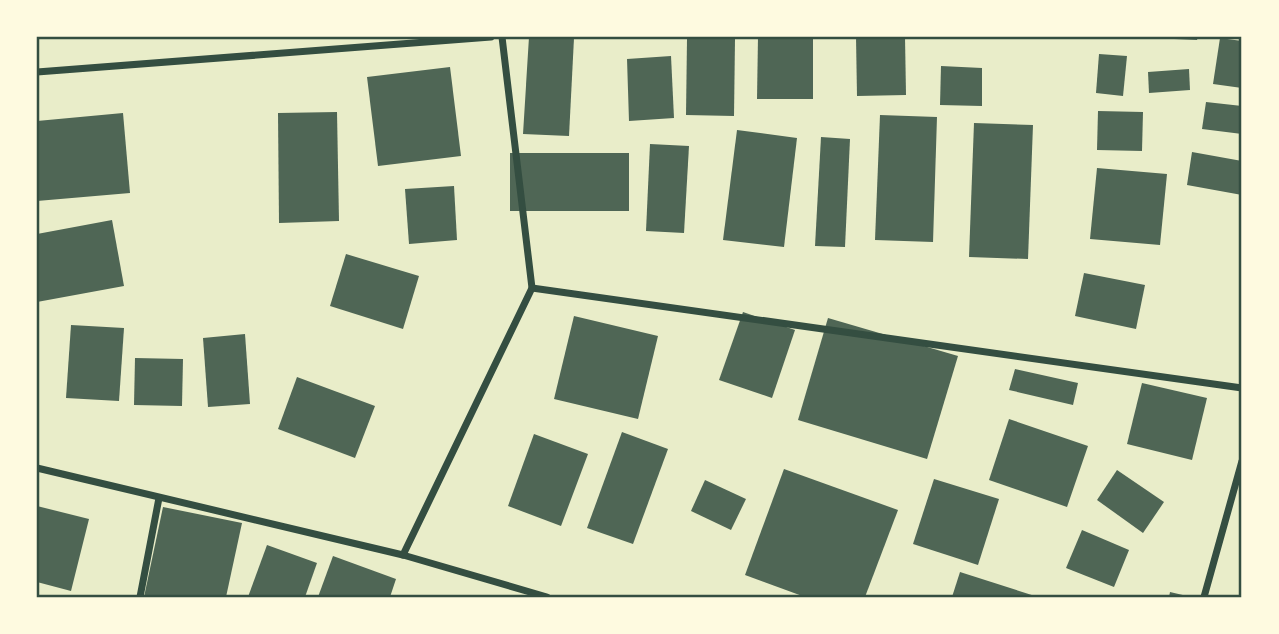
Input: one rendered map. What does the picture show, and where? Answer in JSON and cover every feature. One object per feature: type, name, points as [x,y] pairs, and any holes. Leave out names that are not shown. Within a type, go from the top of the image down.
[{"type":"street","points":[[37,72],[491,37]]},
{"type":"street","points":[[403,555],[532,288],[502,37]]},
{"type":"street","points":[[532,288],[1242,387]]},
{"type":"street","points":[[1204,597],[1242,461]]},
{"type":"street","points":[[37,468],[403,555],[547,597]]},
{"type":"street","points":[[140,597],[159,498]]},
{"type":"building","points":[[529,37],[574,38],[569,136],[523,134]]},
{"type":"building","points":[[758,37],[813,37],[813,99],[757,99]]},
{"type":"building","points":[[856,37],[905,37],[906,95],[857,96]]},
{"type":"building","points":[[1174,37],[1198,37],[1197,40]]},
{"type":"building","points":[[1220,38],[1242,41],[1242,88],[1213,84]]},
{"type":"building","points":[[687,39],[735,39],[734,116],[686,115]]},
{"type":"building","points":[[1099,54],[1127,56],[1123,96],[1096,93]]},
{"type":"building","points":[[671,56],[674,118],[629,121],[627,59]]},
{"type":"building","points":[[941,66],[982,68],[982,106],[940,105]]},
{"type":"building","points":[[450,67],[461,156],[378,166],[367,77]]},
{"type":"building","points":[[1189,69],[1190,90],[1149,93],[1148,72]]},
{"type":"building","points":[[1206,102],[1242,106],[1242,134],[1202,129]]},
{"type":"building","points":[[1098,111],[1143,112],[1142,151],[1097,150]]},
{"type":"building","points":[[337,112],[339,221],[279,223],[278,113]]},
{"type":"building","points":[[123,113],[130,193],[37,201],[37,121]]},
{"type":"building","points":[[880,115],[937,117],[933,242],[875,240]]},
{"type":"building","points":[[974,123],[1033,125],[1028,259],[969,257]]},
{"type":"building","points":[[737,130],[797,138],[784,247],[723,240]]},
{"type":"building","points":[[821,137],[850,139],[845,247],[815,246]]},
{"type":"building","points":[[650,144],[689,146],[684,233],[646,231]]},
{"type":"building","points":[[1192,152],[1242,161],[1242,195],[1187,185]]},
{"type":"building","points":[[510,153],[629,153],[629,211],[510,211]]},
{"type":"building","points":[[1097,168],[1167,174],[1160,245],[1090,239]]},
{"type":"building","points":[[454,186],[457,240],[409,244],[405,189]]},
{"type":"building","points":[[112,220],[124,286],[37,302],[37,234]]},
{"type":"building","points":[[346,254],[419,276],[403,329],[330,306]]},
{"type":"building","points":[[1084,273],[1145,285],[1136,329],[1075,316]]},
{"type":"building","points":[[743,312],[795,330],[772,398],[719,380]]},
{"type":"building","points":[[574,316],[658,336],[638,419],[554,399]]},
{"type":"building","points":[[828,318],[958,356],[927,459],[798,420]]},
{"type":"building","points":[[71,325],[124,328],[119,401],[66,398]]},
{"type":"building","points":[[245,334],[250,404],[208,407],[203,338]]},
{"type":"building","points":[[135,358],[183,359],[182,406],[134,405]]},
{"type":"building","points":[[1015,369],[1078,383],[1073,405],[1009,390]]},
{"type":"building","points":[[297,377],[375,406],[355,458],[278,429]]},
{"type":"building","points":[[1142,383],[1207,398],[1192,460],[1127,444]]},
{"type":"building","points":[[1009,419],[1088,446],[1067,507],[989,480]]},
{"type":"building","points":[[622,432],[668,449],[633,544],[587,528]]},
{"type":"building","points":[[534,434],[588,454],[561,526],[508,506]]},
{"type":"building","points":[[784,469],[898,510],[865,597],[805,597],[745,575]]},
{"type":"building","points":[[1117,470],[1164,502],[1143,533],[1097,500]]},
{"type":"building","points":[[934,479],[999,499],[978,565],[913,544]]},
{"type":"building","points":[[705,480],[746,499],[731,530],[691,511]]},
{"type":"building","points":[[37,506],[89,519],[71,591],[37,582]]},
{"type":"building","points":[[163,507],[242,523],[226,597],[144,597]]},
{"type":"building","points":[[1082,530],[1129,550],[1114,587],[1066,568]]},
{"type":"building","points":[[267,545],[317,563],[305,597],[248,597]]},
{"type":"building","points":[[333,556],[396,579],[390,597],[318,597]]},
{"type":"building","points":[[960,572],[1038,597],[952,597]]},
{"type":"building","points":[[1170,592],[1187,596],[1187,597],[1169,597]]}]
